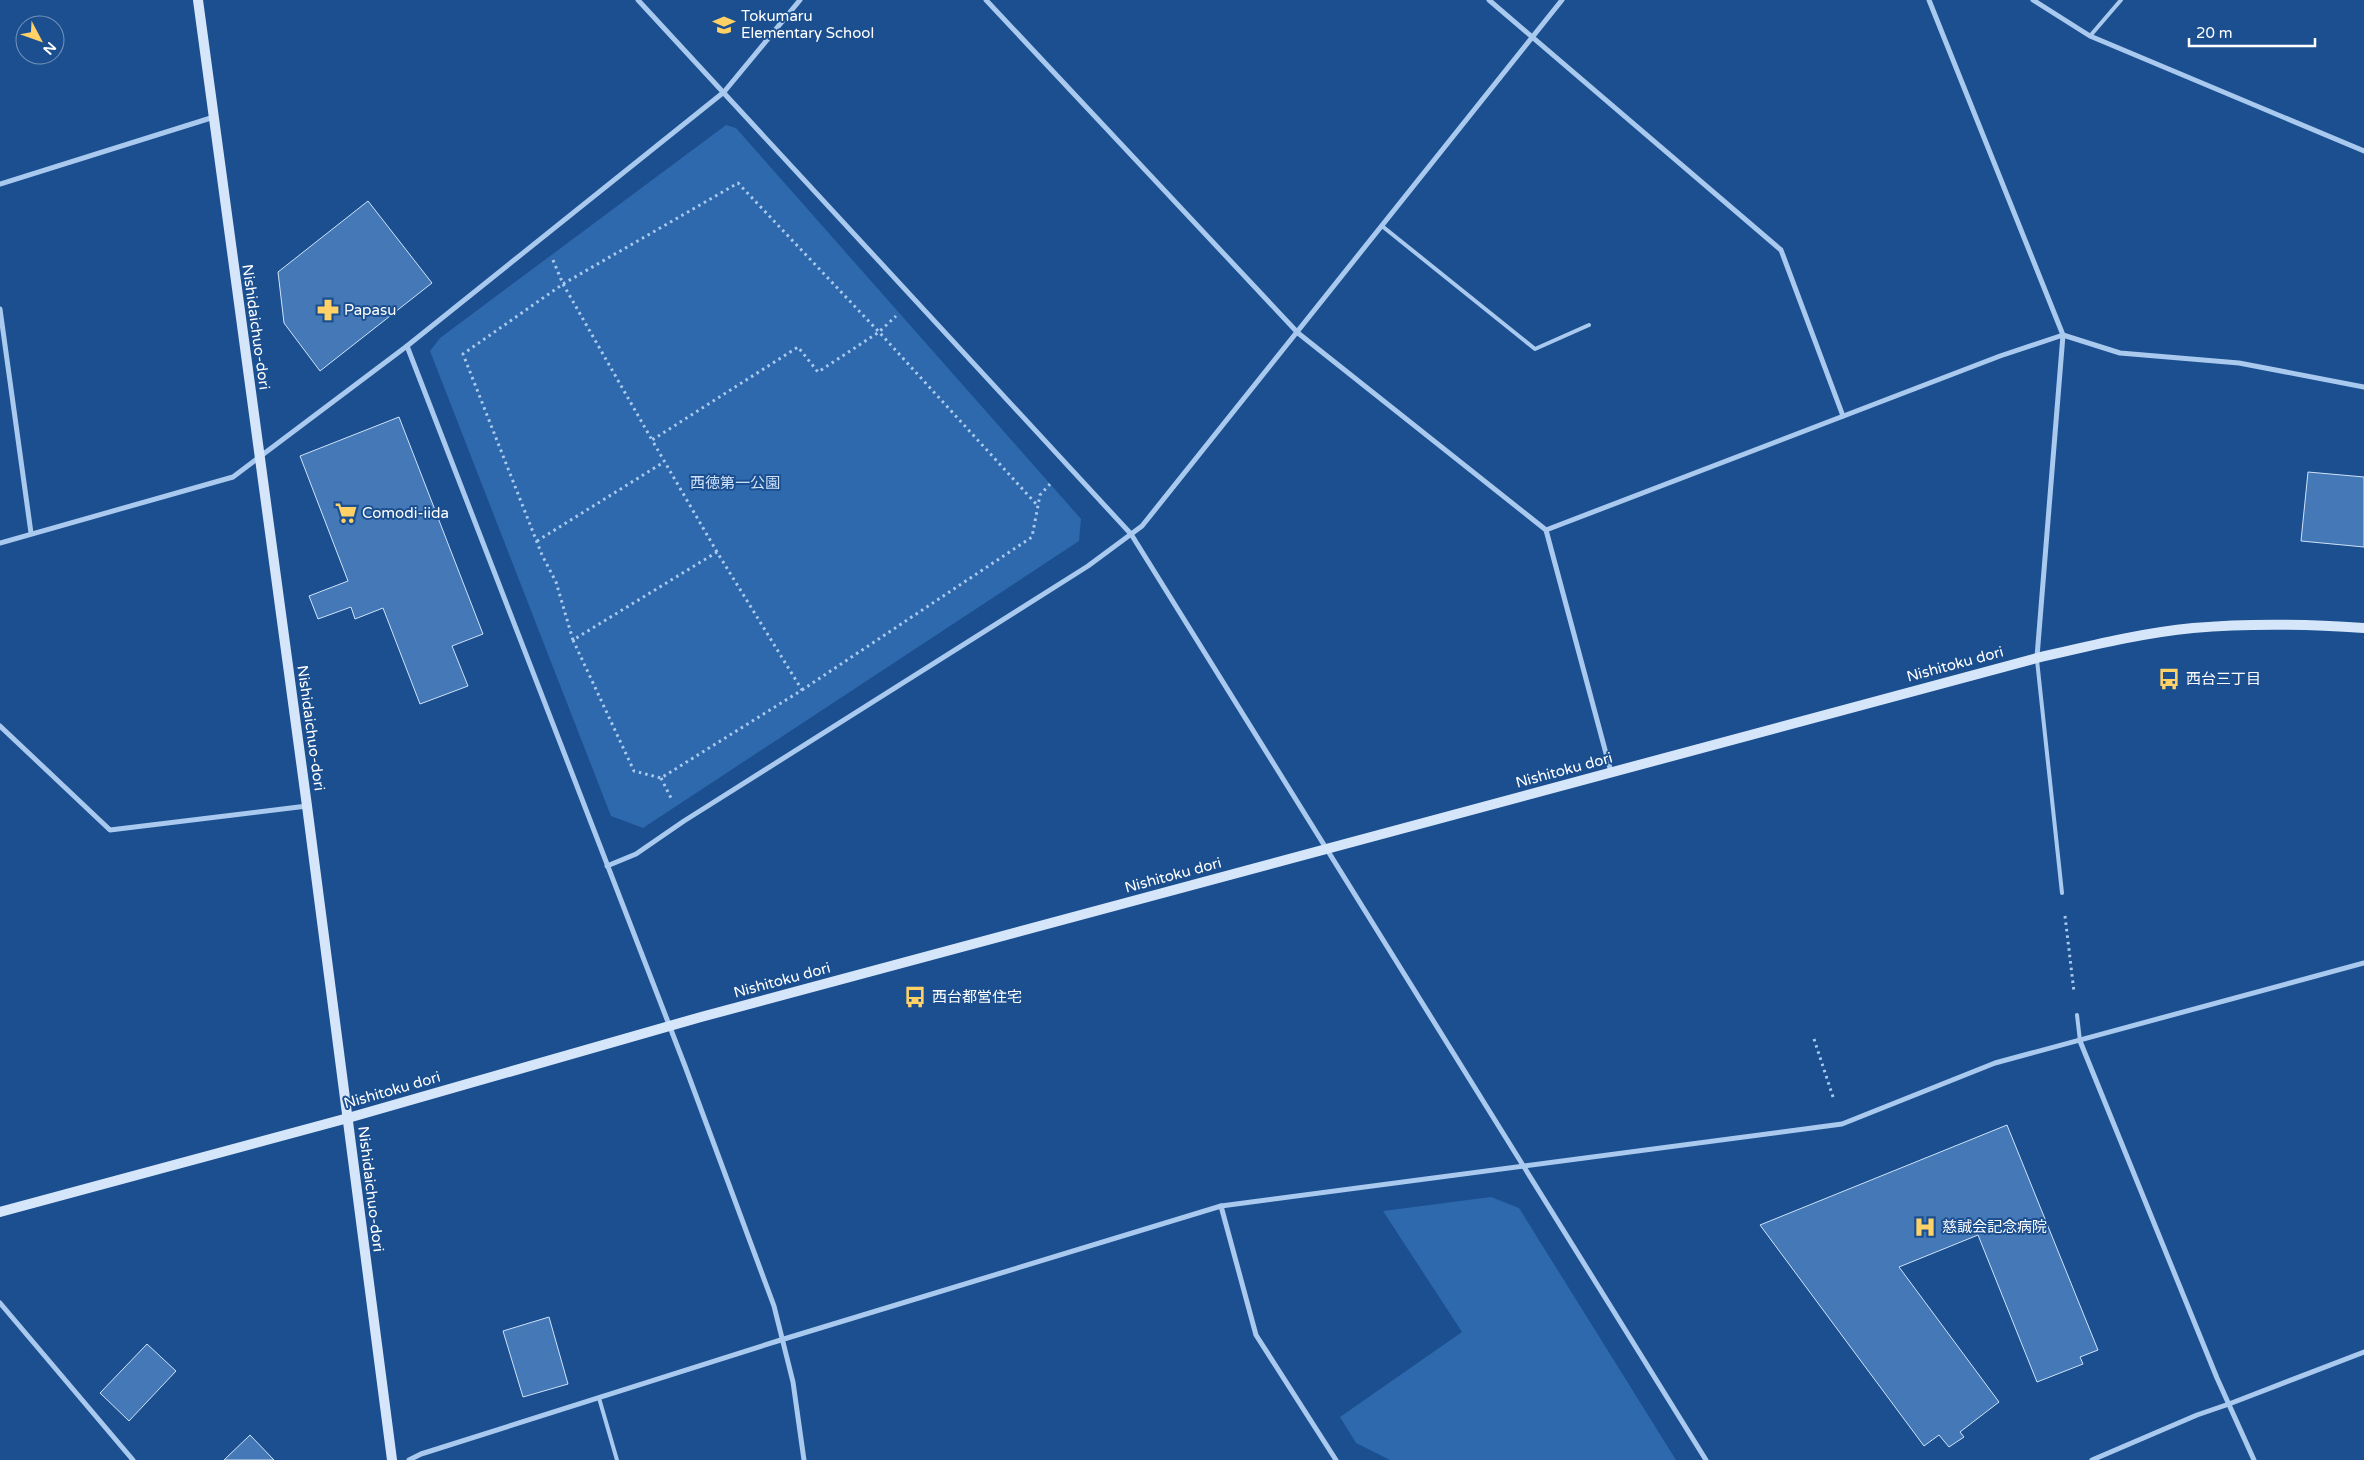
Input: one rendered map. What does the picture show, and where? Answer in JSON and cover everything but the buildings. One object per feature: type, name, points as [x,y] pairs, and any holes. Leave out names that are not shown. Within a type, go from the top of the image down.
[{"type":"street","name":"Nishidaichuo-dori","points":[[198,0],[307,806],[392,1460]]},
{"type":"street","points":[[638,0],[1131,534],[1706,1460]]},
{"type":"street","points":[[0,543],[233,477],[407,346],[724,92],[800,0]]},
{"type":"street","points":[[986,0],[1298,333],[1546,530],[1612,772]]},
{"type":"street","points":[[1489,0],[1781,250],[1843,416]]},
{"type":"street","points":[[607,866],[636,854],[684,821],[1088,566],[1131,534],[1150,516],[1298,333],[1562,0]]},
{"type":"street","points":[[1928,0],[2063,335],[2037,658]]},
{"type":"street","points":[[2033,0],[2090,36],[2364,151]]},
{"type":"street","points":[[0,184],[214,117]]},
{"type":"street","points":[[0,309],[31,533]]},
{"type":"street","points":[[1546,530],[2000,356],[2063,335],[2120,353],[2239,363],[2364,387]]},
{"type":"street","points":[[407,346],[669,1026],[774,1306],[793,1382],[804,1460]]},
{"type":"street","name":"Nishitoku dori","points":[[0,1212],[348,1118],[669,1026],[2037,658],[2116,640],[2192,628],[2270,624],[2364,628]]},
{"type":"street","points":[[0,726],[110,830],[307,806]]},
{"type":"street","points":[[409,1460],[429,1452],[784,1340],[1222,1206],[1842,1124],[1995,1063],[2364,963]]},
{"type":"street","points":[[2080,1041],[2216,1378],[2254,1460]]},
{"type":"street","points":[[1222,1206],[1256,1335],[1336,1460]]},
{"type":"street","points":[[0,1303],[133,1460]]},
{"type":"street","points":[[2092,1460],[2197,1414],[2229,1404],[2364,1352]]},
{"type":"lane","points":[[2090,36],[2121,0]]},
{"type":"lane","points":[[1382,226],[1534,349],[1589,325]]},
{"type":"lane","points":[[2037,658],[2062,893]]},
{"type":"lane","points":[[2077,1015],[2080,1041]]},
{"type":"lane","points":[[599,1398],[617,1460]]},
{"type":"path","points":[[1038,506],[879,332],[738,183],[563,284],[463,354],[537,541],[556,582],[573,640],[634,771],[661,778],[802,690],[1032,537],[1038,506],[1040,495],[1068,466]]},
{"type":"path","points":[[555,263],[563,284],[664,462],[802,690]]},
{"type":"path","points":[[652,440],[798,347],[818,372],[879,332]]},
{"type":"path","points":[[537,541],[664,462]]},
{"type":"path","points":[[573,640],[717,552]]},
{"type":"path","points":[[2062,893],[2077,1015]]},
{"type":"path","points":[[1814,1039],[1842,1124]]},
{"type":"green space","name":"西徳第一公園","points":[[726,125],[736,128],[1081,519],[1079,541],[643,828],[611,816],[430,351],[440,338]]},
{"type":"green space","points":[[1491,1197],[1519,1208],[1676,1460],[1390,1460],[1356,1443],[1340,1417],[1462,1332],[1383,1211]]},
{"type":"place","name":"Tokumaru Elementary School","points":[[724,25]]},
{"type":"place","name":"Papasu","points":[[328,310]]},
{"type":"place","name":"Comodi-iida","points":[[346,513]]},
{"type":"place","name":"西台三丁目","points":[[2169,679]]},
{"type":"place","name":"西台都営住宅","points":[[915,997]]},
{"type":"place","name":"慈誠会記念病院","points":[[1925,1227]]}]
